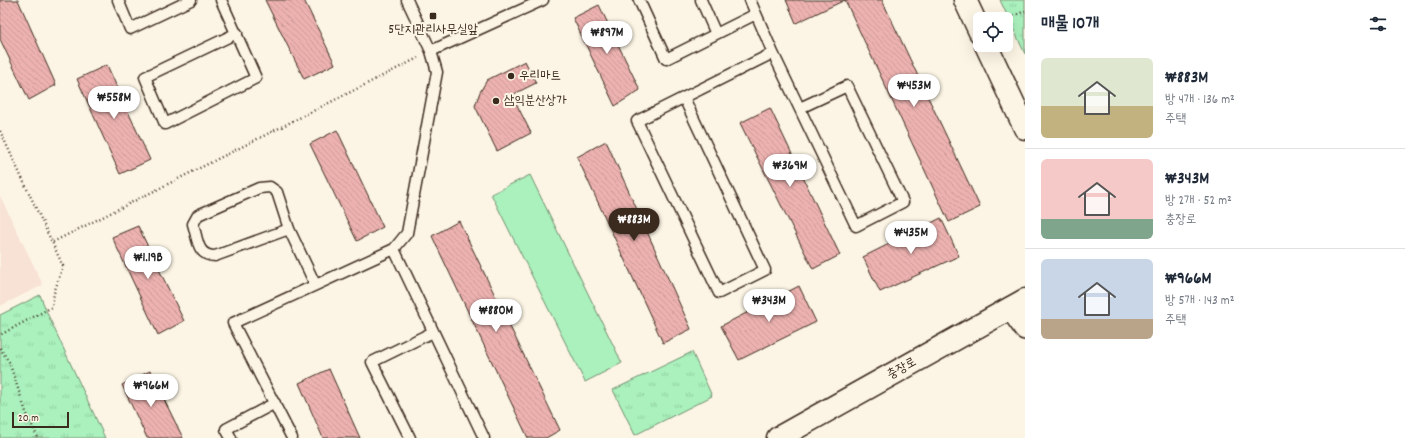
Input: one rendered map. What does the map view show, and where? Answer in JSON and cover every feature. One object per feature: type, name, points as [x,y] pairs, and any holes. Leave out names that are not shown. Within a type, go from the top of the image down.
[{"type":"main road","points":[[965,0],[973,17]]},
{"type":"main road","points":[[989,52],[1025,128]]},
{"type":"main road","name":"충장로","points":[[778,438],[1018,304]]},
{"type":"street","points":[[1018,304],[1025,329]]},
{"type":"lane","points":[[118,0],[130,29],[190,0]]},
{"type":"lane","points":[[221,0],[237,33],[256,78],[165,124],[145,77],[237,33]]},
{"type":"lane","points":[[292,438],[233,323],[394,249],[407,233],[437,72],[431,51],[407,0]]},
{"type":"lane","points":[[431,51],[543,0]]},
{"type":"lane","points":[[639,0],[666,59],[756,14]]},
{"type":"lane","points":[[701,0],[716,34]]},
{"type":"lane","points":[[750,0],[773,53],[856,226],[903,202],[847,86],[800,108]]},
{"type":"lane","points":[[684,98],[765,270],[719,293],[637,121],[773,53]]},
{"type":"lane","points":[[289,229],[215,256],[210,256],[205,255],[201,251],[194,224],[198,215],[259,188],[270,186],[277,192],[289,229],[315,284]]},
{"type":"lane","points":[[394,249],[484,438]]},
{"type":"lane","points":[[410,438],[372,362],[433,332]]},
{"type":"lane","points":[[231,438],[226,428],[275,403]]},
{"type":"path","points":[[1013,16],[1025,11]]},
{"type":"path","points":[[53,242],[431,51]]},
{"type":"path","points":[[0,131],[63,266],[54,293],[52,307],[0,335]]},
{"type":"path","points":[[0,348],[9,362],[26,412],[38,438]]},
{"type":"shaded area","points":[[0,196],[43,285],[0,306]]},
{"type":"green space","points":[[1000,0],[1025,0],[1025,54],[1013,28],[1013,12],[1006,12]]},
{"type":"green space","points":[[530,175],[622,363],[585,382],[491,194]]},
{"type":"green space","points":[[40,295],[105,438],[0,438],[0,315]]},
{"type":"green space","points":[[692,352],[712,396],[635,435],[613,390]]},
{"type":"building","points":[[0,0],[18,0],[56,85],[29,100],[0,39]]},
{"type":"building","points":[[265,0],[304,0],[335,64],[304,79]]},
{"type":"building","points":[[786,0],[845,0],[796,23]]},
{"type":"building","points":[[845,0],[882,0],[980,207],[949,222]]},
{"type":"building","points":[[599,5],[640,90],[615,106],[573,18]]},
{"type":"building","name":"삼익분산상가","points":[[525,61],[536,83],[512,95],[531,133],[497,151],[475,106],[480,92],[487,80]]},
{"type":"building","points":[[107,65],[150,160],[120,174],[77,79]]},
{"type":"building","points":[[770,108],[840,255],[813,269],[740,123]]},
{"type":"building","points":[[337,130],[383,227],[357,241],[310,144]]},
{"type":"building","points":[[606,141],[691,329],[663,343],[577,157]]},
{"type":"building","points":[[941,218],[959,256],[880,292],[863,257]]},
{"type":"building","points":[[459,221],[560,430],[546,438],[528,438],[432,236]]},
{"type":"building","points":[[138,226],[184,321],[158,335],[112,237]]},
{"type":"building","points":[[799,286],[816,322],[739,360],[721,326]]},
{"type":"building","points":[[329,369],[360,438],[323,438],[299,383]]},
{"type":"building","points":[[150,371],[183,438],[147,438],[122,385]]},
{"type":"place","name":"5단지관리사무실앞","points":[[433,16]]},
{"type":"place","name":"우리마트","points":[[511,76]]},
{"type":"place","name":"삼익분산상가","points":[[496,101]]}]
